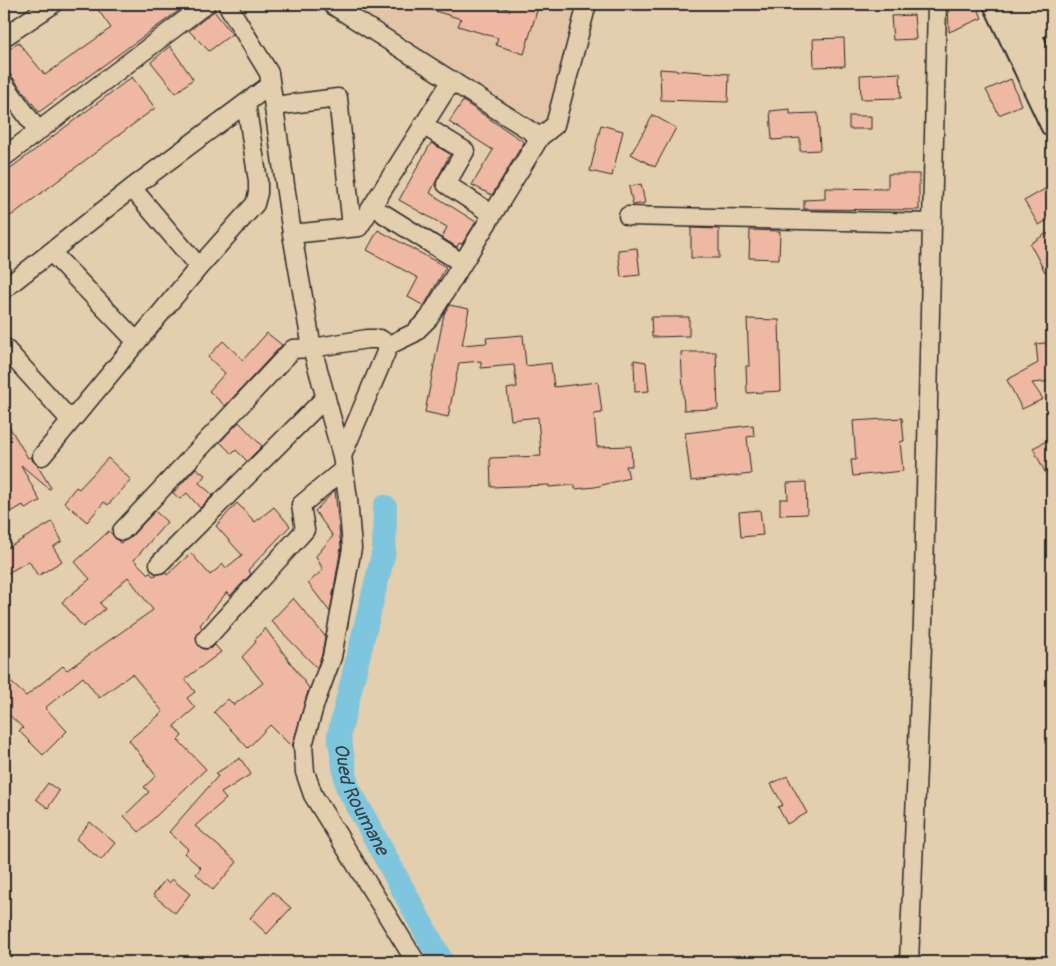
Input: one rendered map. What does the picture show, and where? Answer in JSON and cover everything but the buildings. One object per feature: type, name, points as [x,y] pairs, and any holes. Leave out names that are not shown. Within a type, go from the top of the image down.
[{"type":"main road","points":[[1009,10],[1033,8],[1044,4]]},
{"type":"main road","points":[[1009,10],[1044,25],[1052,24]]},
{"type":"main road","points":[[1009,10],[1015,48],[1052,125]]},
{"type":"main road","points":[[1009,10],[1052,82]]},
{"type":"street","points":[[4,37],[53,4]]},
{"type":"street","points":[[4,157],[206,4]]},
{"type":"street","points":[[227,4],[269,73],[292,234],[312,348],[343,463],[348,499],[352,548],[332,657],[315,702],[303,744],[305,772],[313,795],[330,826],[416,962]]},
{"type":"street","points":[[331,4],[540,137]]},
{"type":"street","points":[[206,639],[305,530],[301,505],[343,463],[389,345],[414,334],[428,318],[540,137],[555,125],[587,4]]},
{"type":"street","points":[[909,962],[923,622],[937,4]]},
{"type":"street","points":[[292,234],[359,227],[452,80]]},
{"type":"street","points":[[4,84],[38,131]]},
{"type":"street","points":[[4,289],[132,188],[270,85]]},
{"type":"street","points":[[274,106],[338,98],[352,227]]},
{"type":"street","points":[[42,456],[199,266],[255,204],[258,193],[246,103]]},
{"type":"street","points":[[423,124],[465,151],[446,184],[492,214]]},
{"type":"street","points":[[132,188],[199,266]]},
{"type":"street","points":[[384,214],[462,263]]},
{"type":"street","points":[[628,216],[932,223]]},
{"type":"street","points":[[52,252],[136,342]]},
{"type":"street","points":[[122,531],[293,350],[367,339],[380,340],[389,345]]},
{"type":"street","points":[[4,347],[71,421]]},
{"type":"street","points":[[159,564],[326,397]]},
{"type":"shaded area","points":[[349,4],[579,4],[548,119],[539,123]]},
{"type":"waterway","name":"Oued Roumane","points":[[385,507],[384,551],[339,735],[347,786],[442,962]]}]
